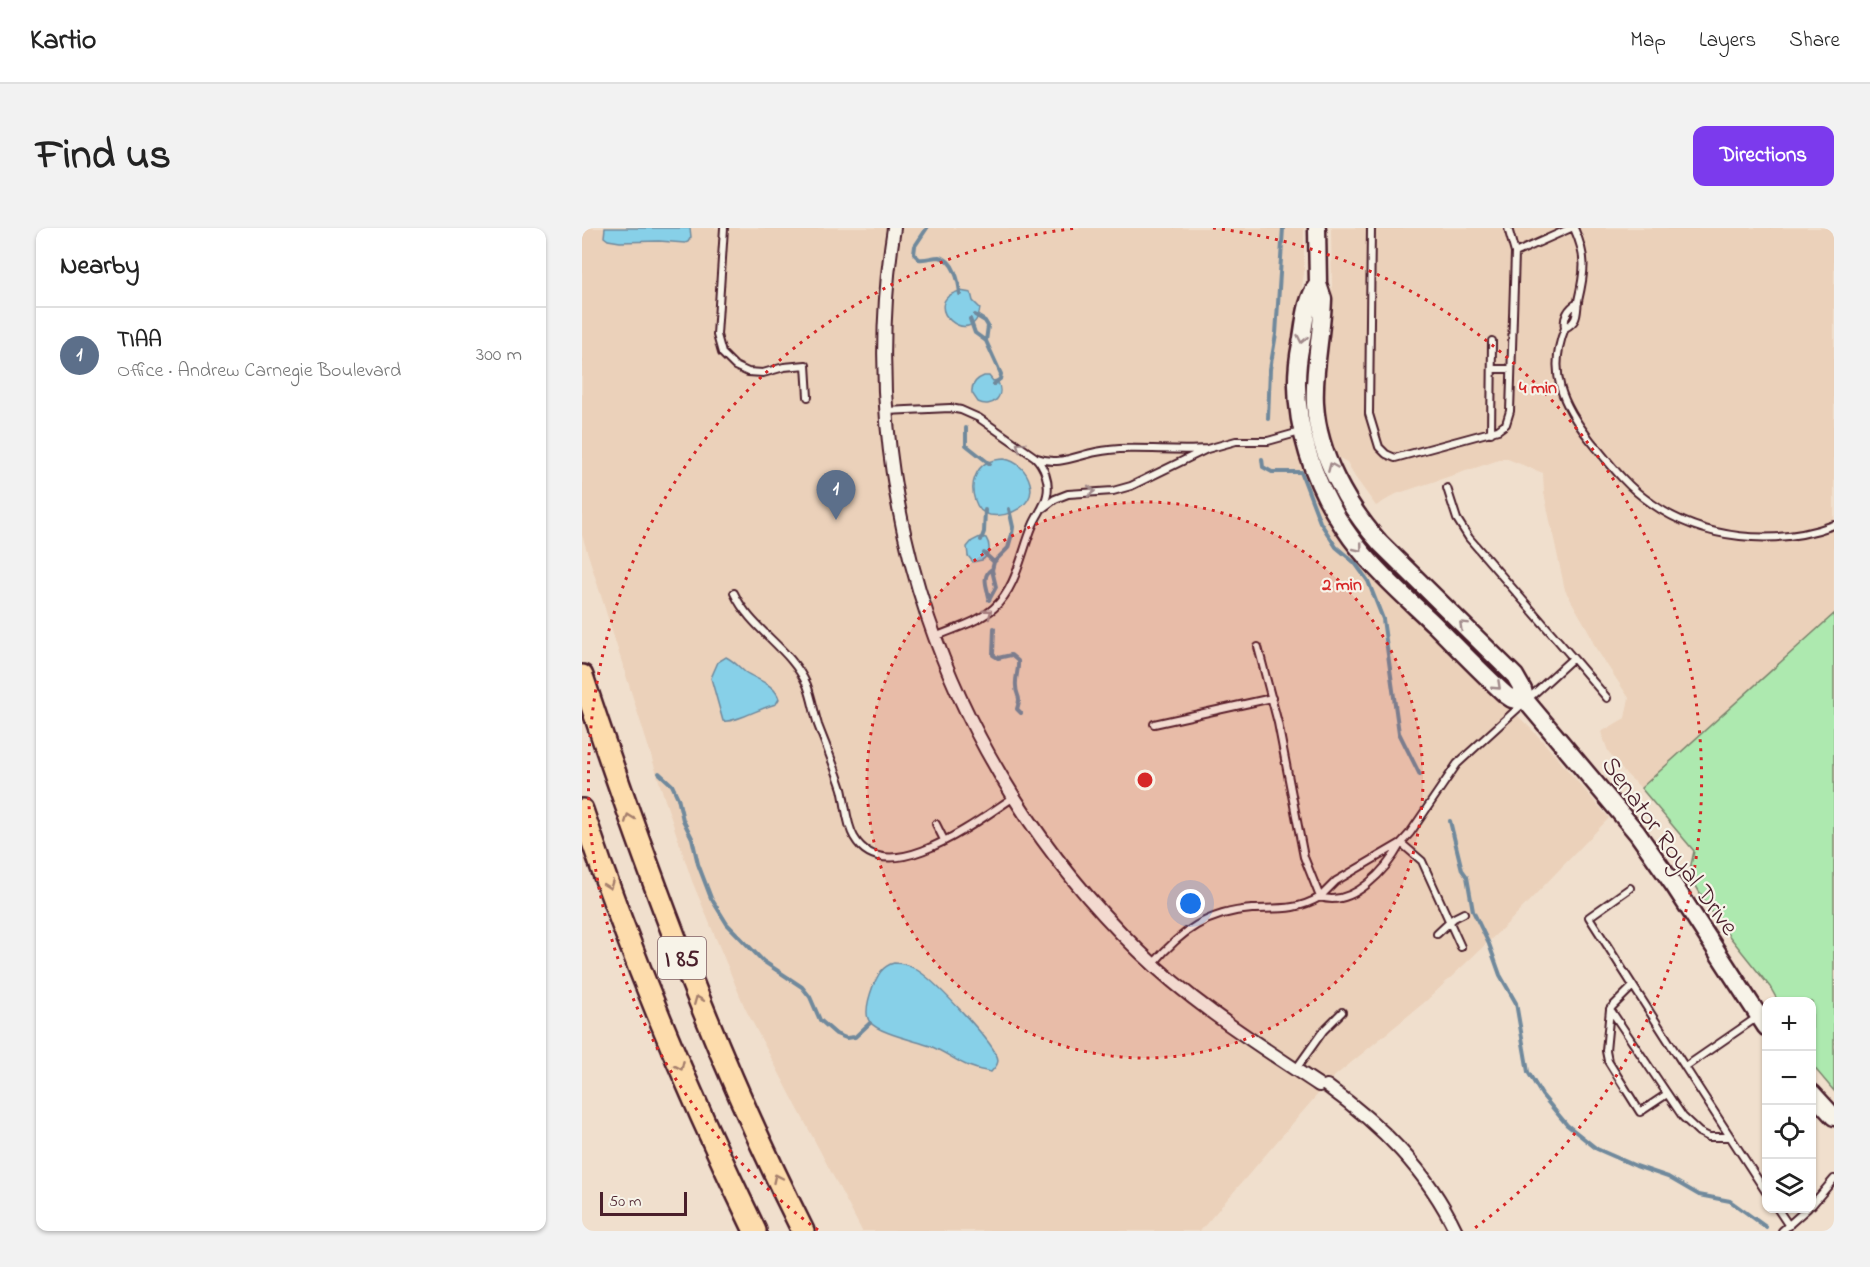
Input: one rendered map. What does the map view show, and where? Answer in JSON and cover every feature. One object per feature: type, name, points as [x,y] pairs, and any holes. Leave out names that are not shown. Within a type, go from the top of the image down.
[{"type":"highway","name":"I 85","points":[[582,676],[625,806],[691,982],[746,1113],[803,1231]]},
{"type":"highway","name":"I 85","points":[[582,810],[659,1019],[755,1231]]},
{"type":"street","points":[[894,228],[885,326],[886,411],[892,472],[914,576],[935,637],[968,717],[1014,797],[1068,873],[1125,937],[1153,964],[1212,1013],[1323,1085],[1381,1130],[1413,1163],[1440,1199],[1456,1231]]},
{"type":"street","name":"Senator Royal Drive","points":[[1317,228],[1318,284],[1322,292],[1323,306],[1315,385],[1318,427],[1330,464],[1351,504],[1371,534],[1391,555],[1515,676],[1526,701],[1636,833],[1675,887],[1762,1019]]},
{"type":"street","name":"Senator Royal Drive","points":[[1318,284],[1308,304],[1298,365],[1296,395],[1301,432],[1327,500],[1346,531],[1374,567],[1506,695],[1512,699],[1526,701]]},
{"type":"street","points":[[1816,1097],[1834,1117]]},
{"type":"lane","points":[[724,228],[717,335],[722,353],[735,366],[748,372],[764,373],[784,367],[806,365],[808,398]]},
{"type":"lane","points":[[1371,228],[1369,405],[1379,447],[1390,457],[1400,458],[1491,433],[1503,427],[1509,416],[1515,253],[1508,228]]},
{"type":"lane","points":[[1515,253],[1572,228],[1581,245],[1584,260],[1583,284],[1578,303],[1570,308],[1565,318],[1557,365],[1559,382],[1566,405],[1578,424],[1611,465],[1650,503],[1690,523],[1750,538],[1786,538],[1834,525]]},
{"type":"lane","points":[[1491,433],[1492,341]]},
{"type":"lane","points":[[1492,369],[1510,369]]},
{"type":"lane","points":[[886,411],[950,408],[979,418],[1035,457],[1043,467],[1048,489],[1046,500],[1012,582],[1003,598],[982,618],[935,637]]},
{"type":"lane","points":[[1039,513],[1060,497],[1075,492],[1123,489],[1207,449],[1236,441],[1268,441],[1318,427]]},
{"type":"lane","points":[[1035,457],[1054,461],[1119,449],[1164,451],[1207,449]]},
{"type":"lane","points":[[1447,488],[1457,519],[1470,538],[1607,698]]},
{"type":"lane","points":[[734,593],[747,616],[786,654],[806,684],[843,791],[851,830],[859,843],[874,855],[896,858],[914,854],[944,840],[1014,797]]},
{"type":"lane","points":[[1258,647],[1272,698],[1304,857],[1320,897],[1328,900],[1339,900],[1354,892],[1382,871],[1451,771],[1573,658]]},
{"type":"lane","points":[[1154,724],[1272,698]]},
{"type":"lane","points":[[936,824],[944,840]]},
{"type":"lane","points":[[1153,964],[1182,934],[1213,917],[1242,910],[1297,908],[1320,897],[1336,881],[1401,843]]},
{"type":"lane","points":[[1401,843],[1422,861],[1461,947]]},
{"type":"lane","points":[[1630,888],[1589,916],[1762,1185]]},
{"type":"lane","points":[[1437,934],[1464,913]]},
{"type":"lane","points":[[1633,986],[1610,1009],[1606,1051],[1608,1061],[1640,1112],[1667,1094]]},
{"type":"lane","points":[[1610,1009],[1683,1116],[1699,1132],[1709,1137],[1730,1137]]},
{"type":"lane","points":[[1296,1069],[1323,1031],[1342,1012]]},
{"type":"lane","points":[[1685,1067],[1762,1022]]},
{"type":"lane","points":[[1816,1199],[1834,1179]]},
{"type":"lane","points":[[1781,1213],[1789,1226]]},
{"type":"lane","points":[[1782,1231],[1804,1213]]},
{"type":"shaded area","points":[[582,228],[1304,228],[1304,273],[1290,370],[1289,404],[1295,433],[1325,507],[1439,636],[1540,738],[1609,818],[1507,924],[1426,1001],[1330,1080],[1200,1231],[862,1231],[745,1008],[692,881],[582,535]]},
{"type":"shaded area","points":[[1331,228],[1834,228],[1834,614],[1641,788],[1624,772],[1608,751],[1601,732],[1625,718],[1629,698],[1595,647],[1565,590],[1544,493],[1543,473],[1505,458],[1396,494],[1376,506],[1347,462],[1334,455],[1322,414],[1320,368],[1332,287]]},
{"type":"green space","points":[[1834,614],[1834,1091],[1816,1070],[1816,997],[1776,997],[1714,917],[1689,874],[1694,851],[1641,788]]},
{"type":"water","points":[[605,228],[690,228],[691,237],[685,243],[620,242],[604,237]]},
{"type":"water","points":[[960,291],[971,293],[973,301],[980,308],[976,321],[968,326],[959,326],[945,314],[943,305],[948,297]]},
{"type":"water","points":[[984,376],[989,376],[993,381],[997,380],[1000,391],[997,400],[989,404],[978,402],[972,393],[975,382]]},
{"type":"water","points":[[1004,459],[1017,464],[1024,471],[1029,479],[1031,491],[1025,504],[1013,512],[990,515],[977,505],[973,494],[974,482],[977,472],[983,465],[990,461]]},
{"type":"water","points":[[980,537],[988,541],[988,553],[982,560],[973,562],[968,556],[967,547]]},
{"type":"water","points":[[726,657],[774,690],[779,699],[776,704],[734,720],[723,721],[711,678],[718,662]]},
{"type":"water","points":[[894,963],[914,968],[928,978],[977,1028],[988,1041],[998,1060],[991,1072],[965,1065],[930,1046],[881,1030],[870,1022],[867,1009],[873,986],[883,969]]},
{"type":"waterway","points":[[927,228],[915,246],[914,254],[919,259],[939,257],[948,262],[957,278],[960,294]]},
{"type":"waterway","points":[[1268,419],[1270,369],[1276,334],[1283,228]]},
{"type":"waterway","points":[[975,315],[985,321],[988,326],[986,341],[1001,374],[1000,379],[994,384]]},
{"type":"waterway","points":[[970,319],[975,333],[986,341]]},
{"type":"waterway","points":[[966,428],[966,445],[990,464]]},
{"type":"waterway","points":[[1262,459],[1263,467],[1272,472],[1301,472],[1320,522],[1336,547],[1355,563],[1368,581],[1383,619],[1399,733],[1420,775]]},
{"type":"waterway","points":[[989,600],[996,587],[992,570],[994,562],[1008,548],[1012,534],[1013,527],[1009,509]]},
{"type":"waterway","points":[[981,540],[984,532],[985,510]]},
{"type":"waterway","points":[[984,553],[994,562]]},
{"type":"waterway","points":[[989,597],[986,578],[992,569]]},
{"type":"waterway","points":[[994,628],[993,655],[998,658],[1011,655],[1018,661],[1016,690],[1019,701],[1017,709],[1021,713]]},
{"type":"waterway","points":[[659,773],[672,785],[678,798],[683,820],[692,838],[698,864],[711,898],[727,924],[763,961],[802,987],[810,997],[820,1020],[836,1034],[846,1038],[855,1037],[870,1023]]},
{"type":"waterway","points":[[1450,821],[1462,870],[1467,877],[1473,911],[1489,944],[1500,975],[1516,1003],[1528,1072],[1542,1095],[1567,1125],[1597,1149],[1668,1177],[1699,1195],[1730,1201],[1766,1227]]},
{"type":"place","name":"TIAA","points":[[836,520]]}]
